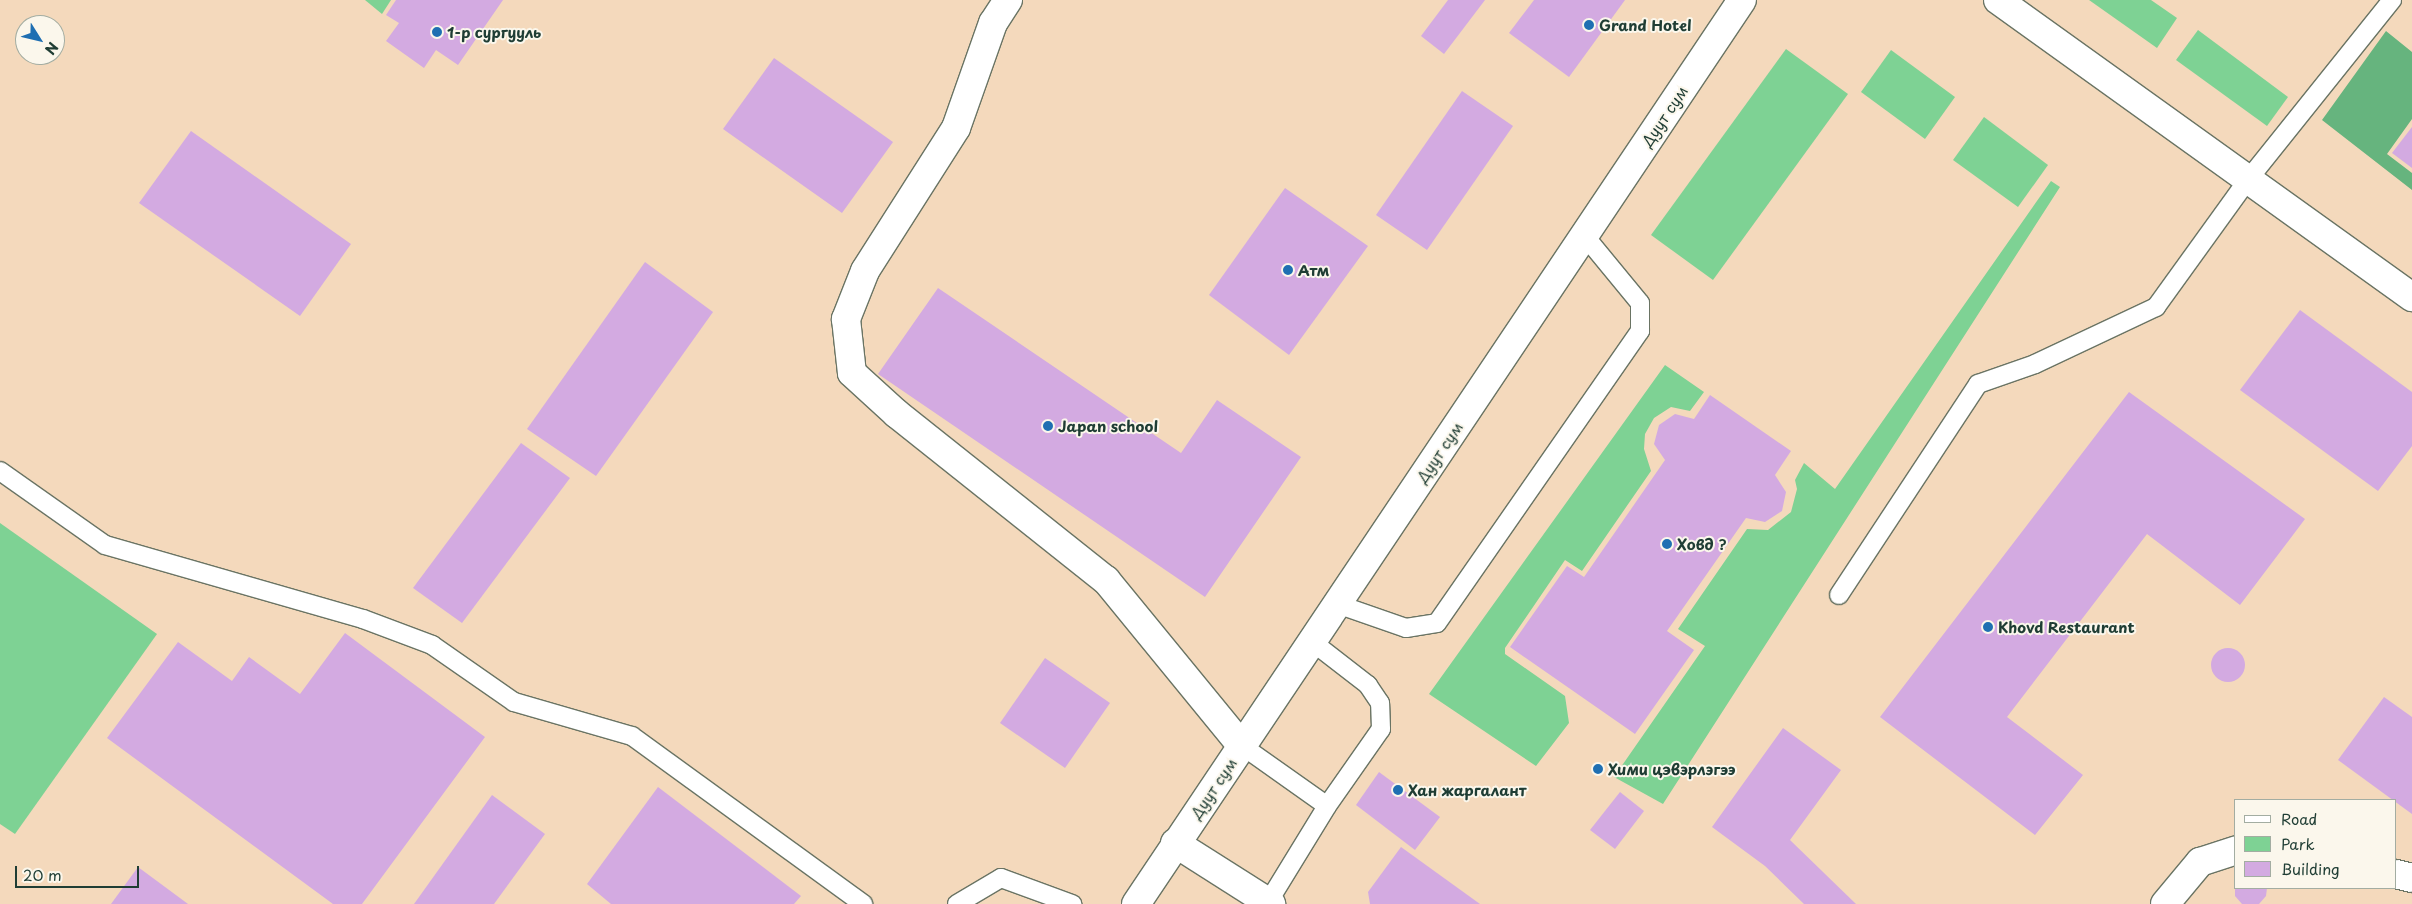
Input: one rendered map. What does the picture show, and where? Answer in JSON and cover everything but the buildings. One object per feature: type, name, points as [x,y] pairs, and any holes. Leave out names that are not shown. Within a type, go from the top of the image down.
[{"type":"main road","points":[[1008,0],[993,23],[956,128],[865,271],[846,318],[852,373],[897,414],[1106,580],[1241,746]]},
{"type":"main road","name":"Дуут сум","points":[[1136,904],[1175,843],[1742,0]]},
{"type":"main road","points":[[1998,0],[2247,181],[2412,297]]},
{"type":"main road","points":[[1175,843],[1269,903]]},
{"type":"main road","points":[[2165,904],[2200,862],[2234,851]]},
{"type":"main road","points":[[2397,874],[2412,878]]},
{"type":"lane","points":[[1839,595],[1978,384],[2035,364],[2156,307],[2247,181],[2392,0]]},
{"type":"lane","points":[[1337,604],[1406,628],[1437,623],[1640,331],[1640,303],[1584,235]]},
{"type":"lane","points":[[0,471],[105,545],[363,619],[432,645],[514,702],[632,736],[863,904]]},
{"type":"lane","points":[[1269,903],[1327,806],[1381,729],[1380,703],[1368,685],[1311,641]]},
{"type":"lane","points":[[1241,746],[1327,806]]},
{"type":"lane","points":[[956,904],[1001,878],[1072,904]]},
{"type":"green space","points":[[365,0],[391,0],[382,14]]},
{"type":"green space","points":[[2089,0],[2151,0],[2177,18],[2157,48]]},
{"type":"green space","points":[[2198,30],[2288,97],[2267,126],[2176,60]]},
{"type":"green space","points":[[2386,31],[2412,52],[2412,119],[2387,154],[2412,173],[2412,190],[2322,120]]},
{"type":"green space","points":[[1786,49],[1848,94],[1713,280],[1651,235]]},
{"type":"green space","points":[[1891,50],[1955,97],[1925,139],[1861,92]]},
{"type":"green space","points":[[1984,117],[2048,165],[2018,207],[1953,160]]},
{"type":"green space","points":[[2051,181],[2060,187],[1663,804],[1614,777],[1705,646],[1678,629],[1747,529],[1768,530],[1791,512],[1797,489],[1795,480],[1804,463],[1835,489]]},
{"type":"green space","points":[[1665,365],[1704,392],[1690,411],[1671,407],[1654,418],[1645,434],[1644,449],[1651,471],[1582,571],[1565,560],[1505,648],[1505,654],[1565,696],[1569,723],[1536,766],[1429,694]]},
{"type":"green space","points":[[0,523],[157,634],[15,834],[0,824]]},
{"type":"place","name":"Grand Hotel","points":[[1589,25]]},
{"type":"place","name":"1-р сургууль","points":[[437,32]]},
{"type":"place","name":"Атм","points":[[1288,270]]},
{"type":"place","name":"Japan school","points":[[1048,426]]},
{"type":"place","name":"Ховд ?","points":[[1667,544]]},
{"type":"place","name":"Khovd Restaurant","points":[[1988,627]]},
{"type":"place","name":"Хими цэвэрлэгээ","points":[[1598,769]]},
{"type":"place","name":"Хан жаргалант","points":[[1398,790]]}]
